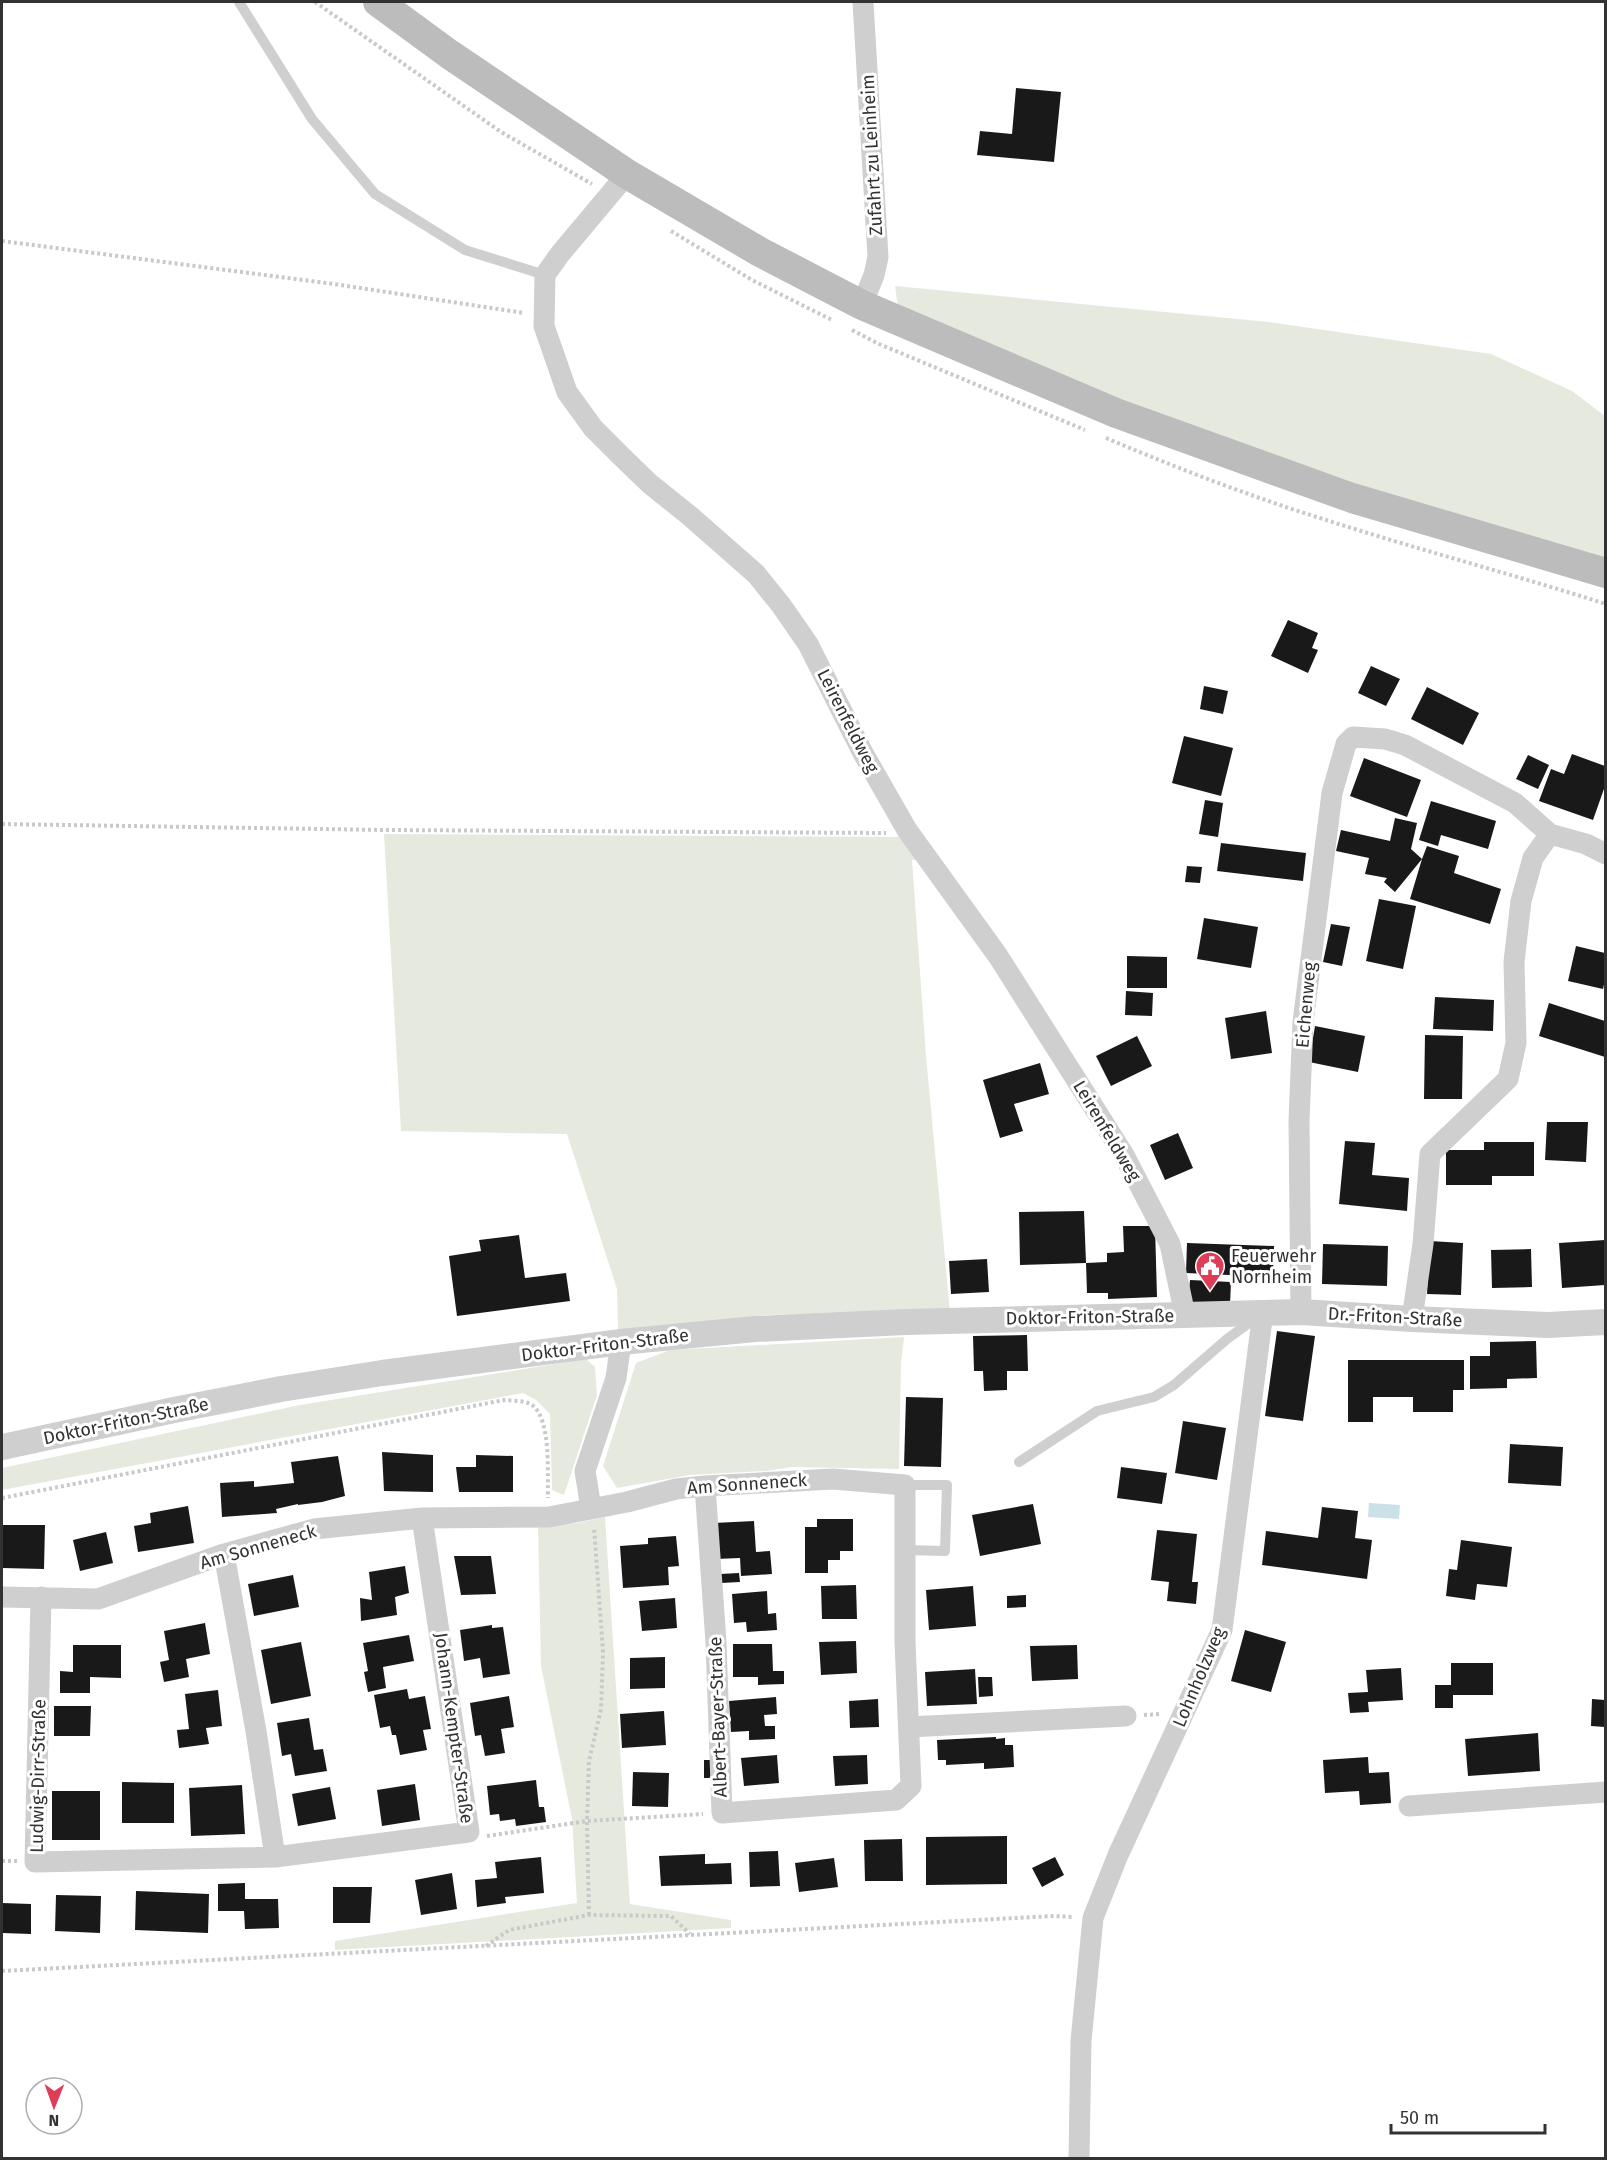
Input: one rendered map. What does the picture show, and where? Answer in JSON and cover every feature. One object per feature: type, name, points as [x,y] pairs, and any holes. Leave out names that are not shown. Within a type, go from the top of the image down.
[{"type":"main road","points":[[378,2],[618,184],[760,252],[862,305],[1116,412],[1341,494],[1605,573]]},
{"type":"street","name":"Zufahrt zu Leinheim","points":[[862,305],[874,275],[878,257],[863,2]]},
{"type":"street","points":[[545,274],[618,184]]},
{"type":"street","name":"Leirenfeldweg","points":[[545,274],[544,326],[567,392],[593,428],[650,484],[756,574],[808,644],[863,753],[908,830],[998,956],[1124,1155],[1170,1244],[1185,1316]]},
{"type":"street","name":"Eichenweg","points":[[1300,1312],[1299,1121],[1303,1023],[1332,793],[1346,744],[1353,737],[1385,739],[1405,745],[1515,802],[1550,834]]},
{"type":"street","points":[[1412,1319],[1423,1244],[1430,1154],[1503,1086],[1508,1078],[1515,1043],[1514,962],[1521,901],[1533,858],[1550,834],[1586,844],[1605,854]]},
{"type":"street","name":"Lohnholzweg","points":[[1079,2158],[1081,2041],[1093,1918],[1118,1855],[1222,1630],[1263,1312]]},
{"type":"street","name":"Dr.-Friton-Straße","points":[[1185,1316],[1300,1312],[1548,1325],[1605,1322]]},
{"type":"street","name":"Doktor-Friton-Straße","points":[[2,1447],[281,1389],[621,1341],[756,1329],[860,1324],[1185,1316]]},
{"type":"street","points":[[591,1508],[585,1471],[616,1378],[621,1341]]},
{"type":"street","name":"Am Sonneneck","points":[[2,1597],[98,1599],[224,1554],[314,1529],[422,1518],[549,1517],[627,1502],[676,1489],[705,1485],[832,1479],[905,1485]]},
{"type":"street","name":"Albert-Bayer-Straße","points":[[705,1485],[716,1642],[722,1813],[896,1800],[911,1786],[904,1642],[905,1485]]},
{"type":"street","name":"Johann-Kempter-Straße","points":[[274,1857],[375,1846],[469,1832],[422,1518]]},
{"type":"street","points":[[224,1554],[256,1731],[274,1857]]},
{"type":"street","name":"Ludwig-Dirr-Straße","points":[[41,1598],[35,1862],[274,1857]]},
{"type":"street","points":[[909,1727],[1126,1716]]},
{"type":"street","points":[[1408,1806],[1605,1792]]},
{"type":"lane","points":[[239,2],[312,119],[375,194],[465,250],[545,274]]},
{"type":"lane","points":[[1019,1462],[1098,1411],[1154,1397],[1174,1385],[1227,1339],[1263,1312]]},
{"type":"lane","points":[[905,1485],[947,1485],[945,1551],[905,1550]]},
{"type":"path","points":[[315,2],[501,132],[618,184]]},
{"type":"path","points":[[2,241],[334,284],[505,311]]},
{"type":"path","points":[[2,824],[384,830],[898,833],[908,830]]},
{"type":"path","points":[[2,1498],[504,1400],[521,1401],[533,1406],[544,1423],[549,1517]]},
{"type":"path","points":[[589,1915],[587,1821],[589,1761],[601,1709],[603,1653],[591,1508]]},
{"type":"path","points":[[1126,1716],[1184,1713]]},
{"type":"path","points":[[469,1832],[483,1836],[587,1821],[722,1813]]},
{"type":"path","points":[[484,1947],[509,1930],[589,1915],[671,1916],[690,1935]]},
{"type":"path","points":[[2,1971],[1054,1916]]},
{"type":"shaded area","points":[[895,286],[1269,322],[1491,354],[1572,391],[1605,416],[1605,562],[1440,514],[1132,409],[898,307]]},
{"type":"shaded area","points":[[384,834],[905,837],[921,859],[912,860],[926,1056],[950,1312],[764,1315],[618,1331],[617,1289],[567,1134],[401,1131]]},
{"type":"shaded area","points":[[904,1337],[901,1363],[899,1469],[792,1467],[766,1471],[690,1475],[617,1488],[603,1466],[636,1363],[670,1350]]},
{"type":"shaded area","points":[[586,1359],[595,1367],[597,1395],[564,1495],[552,1490],[550,1414],[536,1400],[523,1393],[2,1490],[2,1468],[300,1405]]},
{"type":"shaded area","points":[[605,1517],[630,1904],[731,1920],[731,1928],[335,1950],[335,1941],[577,1903],[572,1819],[541,1666],[538,1526],[577,1523]]},
{"type":"water","points":[[1369,1503],[1400,1505],[1399,1519],[1368,1517]]},
{"type":"building","points":[[1016,88],[1061,92],[1054,162],[977,155],[980,131],[1012,134]]},
{"type":"building","points":[[1288,620],[1318,633],[1312,648],[1318,650],[1308,673],[1271,656]]},
{"type":"building","points":[[1371,666],[1400,679],[1386,706],[1358,693]]},
{"type":"building","points":[[1204,686],[1228,691],[1223,714],[1200,709]]},
{"type":"building","points":[[1427,687],[1479,713],[1463,745],[1411,719]]},
{"type":"building","points":[[1184,736],[1233,748],[1221,796],[1172,783]]},
{"type":"building","points":[[1572,754],[1605,766],[1605,786],[1593,820],[1539,801],[1551,769],[1564,774]]},
{"type":"building","points":[[1528,755],[1549,765],[1538,789],[1516,779]]},
{"type":"building","points":[[1364,758],[1421,780],[1407,817],[1350,796]]},
{"type":"building","points":[[1205,800],[1223,803],[1218,837],[1199,834]]},
{"type":"building","points":[[1431,801],[1496,821],[1488,849],[1441,835],[1438,846],[1419,840]]},
{"type":"building","points":[[1395,818],[1417,823],[1411,849],[1422,859],[1395,892],[1384,882],[1387,878],[1365,874],[1369,858],[1336,851],[1341,830],[1390,841]]},
{"type":"building","points":[[1221,843],[1306,853],[1303,881],[1217,871]]},
{"type":"building","points":[[1427,846],[1459,856],[1454,873],[1501,889],[1490,924],[1410,899]]},
{"type":"building","points":[[1187,866],[1202,867],[1200,883],[1185,882]]},
{"type":"building","points":[[1379,899],[1416,906],[1403,969],[1366,961]]},
{"type":"building","points":[[1204,918],[1258,927],[1251,968],[1197,959]]},
{"type":"building","points":[[1331,924],[1350,927],[1342,966],[1323,962]]},
{"type":"building","points":[[1576,946],[1605,953],[1603,989],[1568,981]]},
{"type":"building","points":[[1127,956],[1167,957],[1167,988],[1127,988]]},
{"type":"building","points":[[1126,991],[1153,993],[1152,1016],[1125,1015]]},
{"type":"building","points":[[1435,997],[1494,1000],[1493,1031],[1433,1029]]},
{"type":"building","points":[[1549,1003],[1605,1021],[1605,1057],[1539,1036]]},
{"type":"building","points":[[1266,1011],[1272,1053],[1231,1059],[1225,1018]]},
{"type":"building","points":[[1315,1026],[1365,1036],[1358,1072],[1309,1062]]},
{"type":"building","points":[[1425,1035],[1463,1036],[1462,1099],[1424,1099]]},
{"type":"building","points":[[1137,1036],[1152,1066],[1111,1086],[1096,1056]]},
{"type":"building","points":[[1040,1063],[1049,1094],[1014,1104],[1023,1131],[1000,1138],[983,1080]]},
{"type":"building","points":[[1547,1122],[1588,1122],[1586,1162],[1545,1160]]},
{"type":"building","points":[[1178,1133],[1193,1168],[1165,1180],[1150,1145]]},
{"type":"building","points":[[1345,1141],[1375,1143],[1372,1175],[1409,1178],[1407,1211],[1339,1204]]},
{"type":"building","points":[[1484,1142],[1534,1142],[1534,1176],[1492,1176],[1492,1185],[1446,1185],[1446,1150],[1484,1150]]},
{"type":"building","points":[[1084,1211],[1086,1263],[1020,1265],[1019,1212]]},
{"type":"building","points":[[1123,1226],[1155,1226],[1157,1297],[1108,1299],[1108,1293],[1087,1293],[1086,1263],[1107,1262],[1107,1253],[1124,1252]]},
{"type":"building","points":[[519,1235],[525,1278],[566,1273],[570,1301],[457,1316],[449,1256],[481,1251],[479,1240]]},
{"type":"building","points":[[1605,1240],[1605,1285],[1562,1288],[1559,1243]]},
{"type":"building","points":[[1430,1241],[1463,1243],[1461,1295],[1427,1294]]},
{"type":"building","points":[[1187,1243],[1274,1246],[1273,1277],[1186,1273]]},
{"type":"building","points":[[1323,1244],[1388,1246],[1387,1286],[1322,1284]]},
{"type":"building","points":[[1531,1249],[1532,1287],[1492,1288],[1491,1250]]},
{"type":"building","points":[[987,1259],[989,1292],[951,1294],[949,1261]]},
{"type":"building","name":"Feuerwehr Nornheim","points":[[1190,1280],[1231,1282],[1230,1305],[1188,1302]]},
{"type":"building","points":[[1277,1331],[1315,1336],[1303,1421],[1265,1416]]},
{"type":"building","points":[[1027,1335],[1028,1371],[1007,1371],[1007,1390],[984,1391],[983,1371],[974,1371],[973,1336]]},
{"type":"building","points":[[1536,1341],[1537,1378],[1507,1379],[1507,1388],[1470,1389],[1470,1356],[1490,1356],[1490,1342]]},
{"type":"building","points":[[1348,1360],[1464,1360],[1464,1390],[1453,1390],[1453,1412],[1413,1412],[1413,1397],[1373,1397],[1373,1422],[1348,1422]]},
{"type":"building","points":[[906,1397],[943,1398],[941,1467],[904,1466]]},
{"type":"building","points":[[1183,1421],[1226,1428],[1217,1480],[1175,1473]]},
{"type":"building","points":[[1510,1444],[1563,1447],[1561,1486],[1508,1483]]},
{"type":"building","points":[[382,1452],[433,1455],[433,1492],[384,1491]]},
{"type":"building","points":[[476,1455],[513,1456],[513,1492],[459,1492],[456,1467],[476,1467]]},
{"type":"building","points":[[338,1456],[345,1496],[276,1509],[277,1513],[222,1517],[220,1483],[254,1481],[254,1487],[294,1483],[291,1462]]},
{"type":"building","points":[[1121,1467],[1167,1473],[1162,1504],[1117,1498]]},
{"type":"building","points":[[1033,1504],[1041,1544],[980,1556],[972,1515]]},
{"type":"building","points":[[188,1506],[194,1543],[138,1552],[134,1526],[151,1523],[150,1513]]},
{"type":"building","points":[[1322,1507],[1358,1511],[1355,1538],[1372,1540],[1367,1579],[1262,1565],[1266,1531],[1318,1538]]},
{"type":"building","points":[[817,1519],[853,1519],[853,1551],[840,1551],[840,1560],[828,1560],[828,1573],[805,1573],[805,1527],[817,1527]]},
{"type":"building","points":[[754,1521],[756,1552],[770,1551],[772,1574],[741,1576],[740,1558],[716,1559],[714,1523]]},
{"type":"building","points":[[2,1525],[45,1525],[44,1569],[2,1568]]},
{"type":"building","points":[[1157,1530],[1197,1534],[1192,1582],[1198,1582],[1196,1604],[1167,1601],[1169,1582],[1151,1580]]},
{"type":"building","points":[[106,1532],[113,1563],[80,1571],[73,1540]]},
{"type":"building","points":[[676,1536],[679,1566],[668,1567],[669,1585],[623,1588],[620,1546],[648,1544],[648,1538]]},
{"type":"building","points":[[1461,1540],[1512,1547],[1507,1587],[1477,1584],[1475,1600],[1446,1596],[1449,1569],[1457,1570]]},
{"type":"building","points":[[454,1556],[491,1556],[496,1594],[461,1595]]},
{"type":"building","points":[[405,1566],[409,1593],[395,1597],[397,1615],[361,1621],[360,1598],[372,1600],[369,1572]]},
{"type":"building","points":[[739,1573],[740,1582],[721,1583],[720,1574]]},
{"type":"building","points":[[293,1575],[299,1607],[254,1616],[248,1584]]},
{"type":"building","points":[[856,1585],[857,1619],[822,1619],[821,1586]]},
{"type":"building","points":[[973,1586],[976,1626],[929,1630],[926,1590]]},
{"type":"building","points":[[767,1591],[768,1614],[776,1613],[777,1630],[747,1632],[746,1622],[734,1623],[732,1594]]},
{"type":"building","points":[[1026,1595],[1026,1607],[1007,1608],[1007,1596]]},
{"type":"building","points":[[675,1598],[677,1628],[642,1631],[639,1601]]},
{"type":"building","points":[[205,1623],[210,1654],[186,1659],[189,1677],[164,1682],[160,1662],[169,1660],[164,1631]]},
{"type":"building","points":[[492,1625],[492,1628],[503,1627],[510,1674],[483,1678],[480,1658],[464,1661],[460,1630]]},
{"type":"building","points":[[1245,1630],[1286,1642],[1271,1692],[1231,1681]]},
{"type":"building","points":[[409,1635],[414,1661],[383,1667],[386,1688],[368,1692],[364,1672],[368,1671],[363,1643]]},
{"type":"building","points":[[856,1641],[857,1673],[821,1675],[819,1642]]},
{"type":"building","points":[[301,1642],[311,1696],[271,1704],[261,1650]]},
{"type":"building","points":[[733,1644],[772,1644],[773,1671],[784,1671],[784,1684],[758,1685],[758,1677],[733,1677]]},
{"type":"building","points":[[73,1645],[121,1645],[121,1678],[90,1677],[90,1693],[60,1693],[60,1671],[73,1672]]},
{"type":"building","points":[[1077,1645],[1078,1679],[1032,1681],[1030,1646]]},
{"type":"building","points":[[665,1657],[665,1688],[630,1689],[630,1658]]},
{"type":"building","points":[[1451,1663],[1493,1663],[1493,1695],[1453,1695],[1453,1708],[1435,1708],[1435,1685],[1451,1685]]},
{"type":"building","points":[[1401,1668],[1403,1700],[1368,1702],[1369,1712],[1350,1713],[1348,1693],[1368,1692],[1366,1670]]},
{"type":"building","points":[[975,1669],[977,1704],[927,1706],[925,1672]]},
{"type":"building","points":[[978,1677],[992,1677],[993,1696],[979,1697]]},
{"type":"building","points":[[407,1689],[409,1699],[425,1696],[431,1729],[423,1730],[427,1750],[400,1755],[396,1735],[392,1735],[390,1726],[380,1728],[374,1695]]},
{"type":"building","points":[[218,1690],[222,1726],[206,1728],[209,1744],[179,1748],[177,1730],[189,1729],[185,1694]]},
{"type":"building","points":[[509,1696],[514,1727],[501,1729],[505,1753],[485,1756],[481,1735],[475,1736],[470,1703]]},
{"type":"building","points":[[776,1697],[777,1714],[764,1715],[765,1726],[775,1726],[775,1739],[749,1740],[749,1731],[731,1732],[729,1701]]},
{"type":"building","points":[[878,1699],[879,1727],[850,1728],[849,1701]]},
{"type":"building","points":[[1592,1699],[1605,1700],[1605,1727],[1591,1726]]},
{"type":"building","points":[[54,1706],[91,1706],[90,1736],[54,1736]]},
{"type":"building","points":[[664,1711],[666,1745],[622,1748],[620,1714]]},
{"type":"building","points":[[309,1718],[314,1750],[323,1749],[327,1771],[295,1776],[291,1754],[282,1756],[277,1723]]},
{"type":"building","points":[[1538,1733],[1540,1771],[1468,1776],[1465,1739]]},
{"type":"building","points":[[996,1737],[996,1739],[1005,1738],[1005,1745],[1013,1745],[1014,1767],[984,1769],[984,1763],[946,1765],[946,1760],[938,1760],[937,1740]]},
{"type":"building","points":[[777,1755],[779,1783],[744,1786],[741,1758]]},
{"type":"building","points":[[867,1755],[868,1784],[835,1786],[833,1756]]},
{"type":"building","points":[[1368,1757],[1369,1773],[1389,1772],[1391,1803],[1360,1805],[1359,1791],[1325,1793],[1323,1760]]},
{"type":"building","points":[[704,1760],[715,1760],[716,1778],[704,1778]]},
{"type":"building","points":[[633,1772],[669,1773],[668,1807],[632,1806]]},
{"type":"building","points":[[536,1780],[539,1807],[544,1807],[546,1822],[516,1826],[515,1819],[500,1821],[499,1814],[490,1815],[487,1786]]},
{"type":"building","points":[[122,1782],[174,1783],[174,1823],[122,1823]]},
{"type":"building","points":[[415,1784],[420,1820],[382,1826],[377,1790]]},
{"type":"building","points":[[242,1785],[245,1834],[191,1836],[189,1788]]},
{"type":"building","points":[[330,1787],[336,1819],[298,1826],[292,1794]]},
{"type":"building","points":[[52,1791],[100,1791],[100,1840],[52,1840]]},
{"type":"building","points":[[1007,1836],[1007,1884],[926,1885],[926,1837]]},
{"type":"building","points":[[902,1839],[903,1881],[865,1881],[864,1840]]},
{"type":"building","points":[[778,1851],[780,1886],[750,1887],[749,1852]]},
{"type":"building","points":[[705,1854],[705,1864],[731,1863],[732,1884],[661,1886],[659,1856]]},
{"type":"building","points":[[541,1857],[544,1893],[505,1897],[506,1903],[477,1907],[475,1880],[497,1878],[495,1862]]},
{"type":"building","points":[[1055,1857],[1064,1875],[1042,1887],[1032,1868]]},
{"type":"building","points":[[834,1858],[838,1887],[799,1892],[795,1863]]},
{"type":"building","points":[[452,1873],[457,1909],[421,1915],[415,1880]]},
{"type":"building","points":[[245,1883],[245,1899],[278,1899],[279,1928],[245,1929],[244,1911],[218,1911],[218,1884]]},
{"type":"building","points":[[333,1887],[372,1887],[370,1923],[333,1923]]},
{"type":"building","points":[[136,1891],[209,1894],[208,1933],[135,1930]]},
{"type":"building","points":[[56,1895],[101,1896],[100,1933],[55,1931]]},
{"type":"building","points":[[2,1903],[31,1904],[31,1934],[2,1933]]},
{"type":"place","name":"Feuerwehr Nornheim","points":[[1210,1292]]}]
